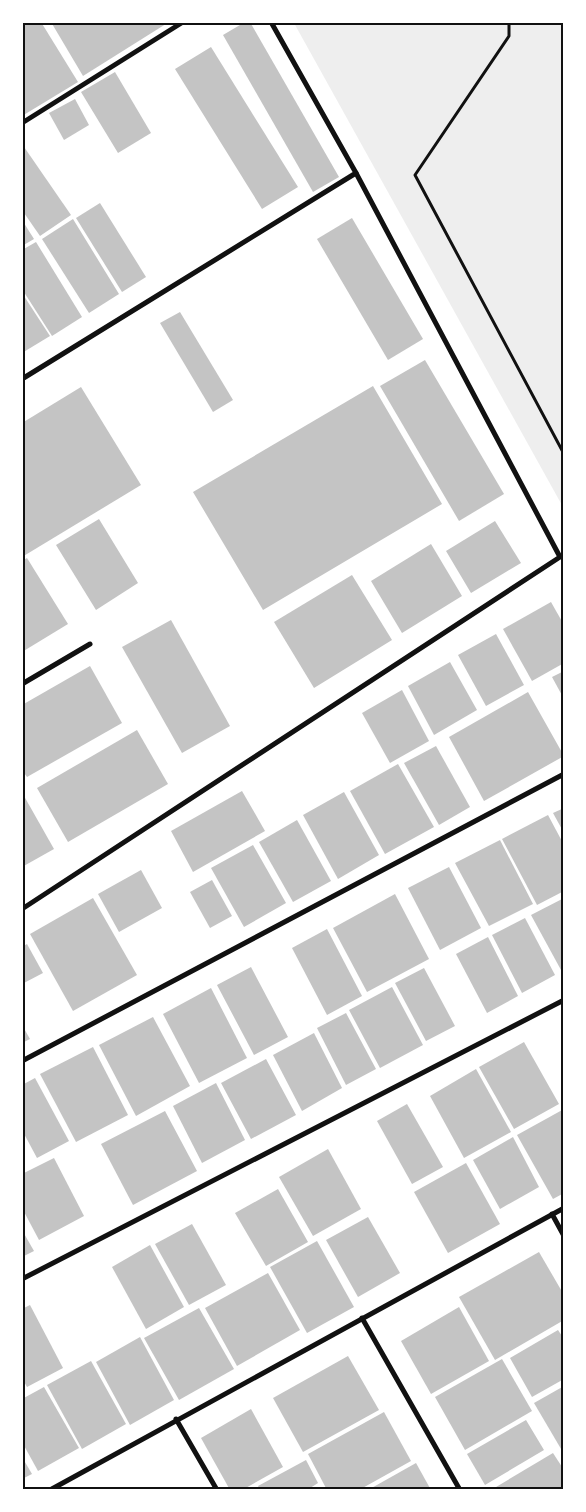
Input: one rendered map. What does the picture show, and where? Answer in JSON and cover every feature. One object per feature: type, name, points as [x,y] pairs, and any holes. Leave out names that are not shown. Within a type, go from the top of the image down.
[{"type":"street","points":[[22,123],[183,22]]},
{"type":"street","points":[[271,22],[356,172],[564,563]]},
{"type":"street","points":[[22,379],[356,172]]},
{"type":"street","points":[[22,909],[560,558]]},
{"type":"street","points":[[22,684],[90,644]]},
{"type":"street","points":[[22,1061],[564,774]]},
{"type":"street","points":[[22,1279],[564,1000]]},
{"type":"street","points":[[50,1490],[176,1419],[564,1208]]},
{"type":"street","points":[[552,1214],[564,1236]]},
{"type":"street","points":[[362,1318],[460,1490]]},
{"type":"street","points":[[176,1419],[217,1490]]},
{"type":"path","points":[[509,22],[509,36],[415,176],[564,454]]},
{"type":"shaded area","points":[[294,23],[563,23],[563,507]]},
{"type":"building","points":[[22,22],[41,22],[78,82],[22,116]]},
{"type":"building","points":[[51,22],[169,22],[83,76]]},
{"type":"building","points":[[245,22],[250,22],[339,177],[313,192],[223,35]]},
{"type":"building","points":[[211,47],[298,187],[262,209],[175,69]]},
{"type":"building","points":[[115,72],[151,133],[118,153],[81,92]]},
{"type":"building","points":[[75,99],[89,125],[64,140],[49,113]]},
{"type":"building","points":[[22,144],[71,215],[40,236],[22,210]]},
{"type":"building","points":[[100,203],[146,277],[122,292],[76,218]]},
{"type":"building","points":[[352,218],[423,339],[388,360],[317,239]]},
{"type":"building","points":[[73,219],[119,294],[89,313],[42,239]]},
{"type":"building","points":[[22,220],[34,239],[22,246]]},
{"type":"building","points":[[36,242],[82,317],[52,336],[22,289],[22,250]]},
{"type":"building","points":[[22,293],[50,336],[22,353]]},
{"type":"building","points":[[180,312],[233,400],[213,412],[160,323]]},
{"type":"building","points":[[425,360],[504,494],[459,521],[380,386]]},
{"type":"building","points":[[373,386],[442,504],[263,610],[193,492]]},
{"type":"building","points":[[81,387],[141,485],[22,557],[22,423]]},
{"type":"building","points":[[99,519],[138,583],[96,610],[56,545]]},
{"type":"building","points":[[495,521],[521,563],[471,593],[446,551]]},
{"type":"building","points":[[431,544],[462,596],[402,633],[371,581]]},
{"type":"building","points":[[27,558],[68,624],[22,652],[22,561]]},
{"type":"building","points":[[352,575],[392,640],[314,688],[274,622]]},
{"type":"building","points":[[551,602],[564,625],[564,663],[532,681],[503,629]]},
{"type":"building","points":[[171,620],[230,726],[182,753],[122,647]]},
{"type":"building","points":[[496,634],[524,685],[486,706],[458,655]]},
{"type":"building","points":[[450,662],[477,710],[434,735],[408,686]]},
{"type":"building","points":[[90,666],[122,723],[27,777],[22,770],[22,705]]},
{"type":"building","points":[[564,671],[564,699],[552,677]]},
{"type":"building","points":[[402,690],[429,741],[390,763],[362,713]]},
{"type":"building","points":[[528,692],[564,756],[484,801],[449,737]]},
{"type":"building","points":[[137,730],[168,784],[68,842],[37,788]]},
{"type":"building","points":[[436,746],[470,807],[439,825],[404,763]]},
{"type":"building","points":[[398,764],[434,827],[385,854],[350,791]]},
{"type":"building","points":[[242,791],[265,831],[193,872],[171,831]]},
{"type":"building","points":[[344,792],[379,855],[338,879],[303,815]]},
{"type":"building","points":[[24,796],[54,849],[22,867],[22,797]]},
{"type":"building","points":[[564,808],[564,833],[553,813]]},
{"type":"building","points":[[548,815],[564,845],[564,891],[537,905],[502,839]]},
{"type":"building","points":[[297,820],[331,881],[293,902],[259,842]]},
{"type":"building","points":[[500,840],[533,904],[489,926],[455,863]]},
{"type":"building","points":[[253,845],[286,903],[244,927],[211,868]]},
{"type":"building","points":[[449,867],[481,928],[440,950],[408,888]]},
{"type":"building","points":[[141,870],[162,908],[119,932],[98,894]]},
{"type":"building","points":[[212,880],[232,916],[210,928],[190,892]]},
{"type":"building","points":[[395,894],[429,959],[367,992],[333,928]]},
{"type":"building","points":[[93,898],[137,975],[73,1011],[30,934]]},
{"type":"building","points":[[564,898],[564,969],[561,970],[531,915]]},
{"type":"building","points":[[525,918],[555,975],[522,993],[492,935]]},
{"type":"building","points":[[327,929],[362,996],[327,1015],[292,948]]},
{"type":"building","points":[[488,937],[518,996],[487,1013],[456,954]]},
{"type":"building","points":[[27,944],[43,973],[22,984],[22,947]]},
{"type":"building","points":[[251,967],[288,1037],[254,1055],[217,985]]},
{"type":"building","points":[[424,968],[455,1026],[426,1041],[395,983]]},
{"type":"building","points":[[392,987],[423,1045],[380,1068],[349,1010]]},
{"type":"building","points":[[211,988],[247,1058],[199,1083],[163,1014]]},
{"type":"building","points":[[346,1013],[376,1069],[346,1085],[317,1028]]},
{"type":"building","points":[[153,1017],[190,1086],[136,1116],[99,1045]]},
{"type":"building","points":[[22,1025],[30,1039],[22,1043]]},
{"type":"building","points":[[314,1033],[342,1088],[302,1111],[273,1055]]},
{"type":"building","points":[[524,1042],[559,1104],[514,1129],[479,1067]]},
{"type":"building","points":[[93,1047],[128,1115],[76,1142],[40,1074]]},
{"type":"building","points":[[266,1059],[296,1115],[251,1139],[221,1083]]},
{"type":"building","points":[[476,1069],[511,1132],[464,1158],[430,1096]]},
{"type":"building","points":[[35,1078],[69,1141],[37,1158],[22,1130],[22,1085]]},
{"type":"building","points":[[216,1083],[245,1140],[202,1163],[173,1106]]},
{"type":"building","points":[[407,1104],[443,1167],[412,1184],[377,1121]]},
{"type":"building","points":[[564,1109],[564,1193],[553,1199],[517,1135]]},
{"type":"building","points":[[165,1111],[197,1171],[133,1205],[101,1144]]},
{"type":"building","points":[[513,1137],[539,1187],[500,1209],[473,1160]]},
{"type":"building","points":[[328,1149],[361,1209],[313,1236],[279,1177]]},
{"type":"building","points":[[54,1158],[84,1216],[39,1240],[22,1208],[22,1174]]},
{"type":"building","points":[[466,1163],[500,1224],[448,1253],[414,1192]]},
{"type":"building","points":[[278,1189],[308,1242],[266,1266],[235,1213]]},
{"type":"building","points":[[368,1217],[400,1273],[358,1297],[326,1240]]},
{"type":"building","points":[[192,1224],[226,1285],[189,1305],[155,1244]]},
{"type":"building","points":[[22,1230],[34,1251],[22,1257]]},
{"type":"building","points":[[317,1241],[354,1307],[307,1333],[270,1267]]},
{"type":"building","points":[[150,1245],[184,1307],[146,1329],[112,1267]]},
{"type":"building","points":[[539,1252],[564,1295],[564,1320],[495,1360],[459,1297]]},
{"type":"building","points":[[268,1273],[300,1330],[237,1366],[205,1308]]},
{"type":"building","points":[[30,1305],[63,1368],[27,1387],[22,1378],[22,1309]]},
{"type":"building","points":[[459,1307],[489,1361],[431,1394],[401,1341]]},
{"type":"building","points":[[199,1308],[234,1369],[179,1400],[144,1338]]},
{"type":"building","points":[[558,1330],[564,1339],[564,1379],[532,1397],[510,1358]]},
{"type":"building","points":[[140,1337],[174,1400],[130,1425],[96,1362]]},
{"type":"building","points":[[348,1356],[379,1410],[303,1452],[273,1398]]},
{"type":"building","points":[[502,1359],[532,1411],[465,1450],[435,1397]]},
{"type":"building","points":[[91,1361],[126,1424],[82,1449],[47,1385]]},
{"type":"building","points":[[564,1386],[564,1454],[534,1403]]},
{"type":"building","points":[[44,1387],[79,1448],[38,1471],[22,1442],[22,1399]]},
{"type":"building","points":[[251,1409],[283,1467],[242,1490],[230,1490],[201,1438]]},
{"type":"building","points":[[384,1412],[411,1461],[359,1490],[327,1490],[308,1454]]},
{"type":"building","points":[[526,1420],[544,1450],[485,1485],[467,1454]]},
{"type":"building","points":[[553,1453],[564,1470],[564,1490],[491,1490]]},
{"type":"building","points":[[22,1457],[32,1474],[22,1479]]},
{"type":"building","points":[[306,1460],[318,1483],[307,1490],[260,1490],[258,1486]]},
{"type":"building","points":[[416,1463],[431,1490],[368,1490]]}]
